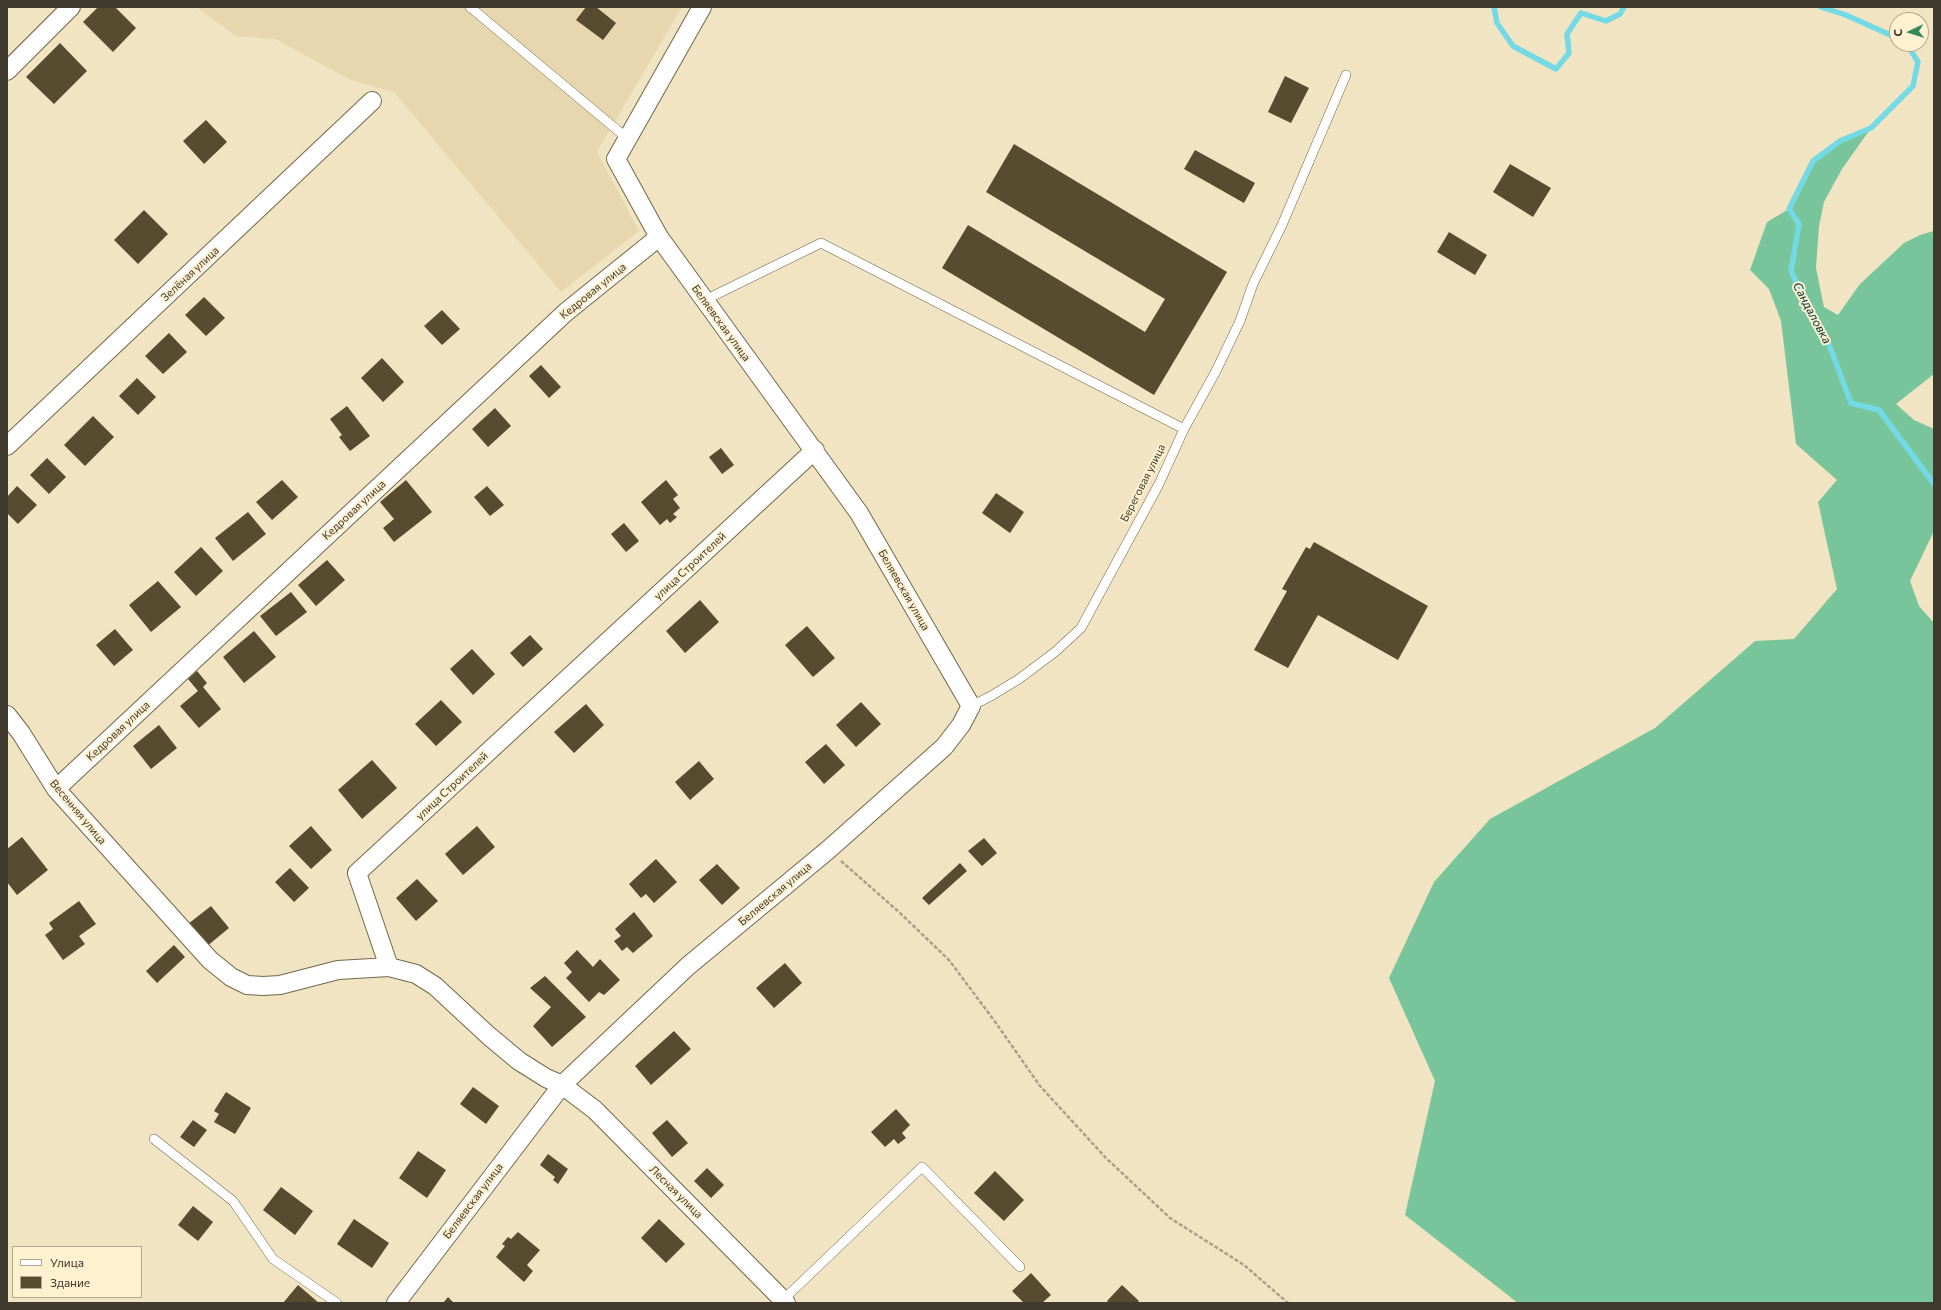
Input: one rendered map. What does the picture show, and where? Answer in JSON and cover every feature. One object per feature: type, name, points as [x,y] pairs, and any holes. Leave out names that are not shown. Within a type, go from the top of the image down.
[{"type":"street","points":[[7,72],[71,7]]},
{"type":"street","name":"Беляевская улица","points":[[396,1303],[557,1092],[688,966],[828,850],[944,747],[962,725],[971,706],[859,514],[815,450],[659,238],[616,159],[702,7]]},
{"type":"street","name":"Зелёная улица","points":[[7,446],[372,102]]},
{"type":"street","name":"Кедровая улица","points":[[56,789],[566,312],[659,238]]},
{"type":"street","name":"улица Строителей","points":[[390,967],[358,873],[815,450]]},
{"type":"street","name":"Весенняя улица","points":[[7,716],[21,733],[56,789],[210,960],[231,977],[247,984],[263,986],[280,985],[338,970],[390,967]]},
{"type":"street","name":"Лесная улица","points":[[390,967],[416,974],[435,986],[489,1036],[519,1061],[546,1078],[557,1092],[595,1110],[785,1301]]},
{"type":"lane","points":[[470,7],[628,139]]},
{"type":"lane","name":"Береговая улица","points":[[971,706],[1019,679],[1055,652],[1081,628],[1159,484],[1184,429],[1216,371],[1240,321],[1253,284],[1282,225],[1346,75]]},
{"type":"lane","points":[[705,300],[821,243],[1184,429]]},
{"type":"lane","points":[[154,1139],[233,1201],[273,1259],[337,1303]]},
{"type":"lane","points":[[785,1301],[922,1167],[1020,1267]]},
{"type":"path","points":[[828,850],[899,912],[949,960],[996,1023],[1040,1086],[1106,1158],[1170,1218],[1244,1265],[1288,1303]]},
{"type":"shaded area","points":[[196,7],[682,7],[597,152],[639,231],[561,292],[394,92],[351,80],[275,39],[236,36]]},
{"type":"green space","points":[[1871,128],[1842,169],[1824,202],[1819,226],[1816,268],[1824,307],[1838,315],[1860,284],[1904,243],[1920,235],[1934,231],[1934,374],[1896,404],[1914,420],[1934,429],[1934,531],[1910,581],[1919,606],[1934,623],[1934,1303],[1518,1303],[1405,1215],[1435,1081],[1389,978],[1434,882],[1490,819],[1655,728],[1755,641],[1794,639],[1837,589],[1818,502],[1837,480],[1796,444],[1781,321],[1769,289],[1750,270],[1767,222],[1789,209],[1813,161],[1840,141]]},
{"type":"building","points":[[98,7],[115,7],[136,28],[113,52],[83,22]]},
{"type":"building","points":[[586,7],[596,7],[616,23],[603,40],[576,20]]},
{"type":"building","points":[[60,43],[87,71],[54,104],[26,77]]},
{"type":"building","points":[[1285,76],[1309,88],[1291,123],[1268,112]]},
{"type":"building","points":[[206,120],[227,142],[204,164],[183,141]]},
{"type":"building","points":[[1014,144],[1227,272],[1154,395],[942,268],[968,225],[1145,332],[1165,299],[986,192]]},
{"type":"building","points":[[1195,150],[1255,183],[1244,203],[1184,169]]},
{"type":"building","points":[[1510,164],[1551,188],[1533,217],[1493,192]]},
{"type":"building","points":[[144,210],[168,234],[138,264],[114,240]]},
{"type":"building","points":[[1449,232],[1487,255],[1475,275],[1437,252]]},
{"type":"building","points":[[204,297],[225,318],[206,336],[185,315]]},
{"type":"building","points":[[442,310],[460,329],[442,345],[424,326]]},
{"type":"building","points":[[169,333],[187,352],[163,374],[145,356]]},
{"type":"building","points":[[382,358],[404,382],[383,402],[361,378]]},
{"type":"building","points":[[541,365],[561,387],[549,398],[529,376]]},
{"type":"building","points":[[137,378],[156,397],[138,415],[119,396]]},
{"type":"building","points":[[347,406],[370,436],[350,451],[339,437],[342,435],[330,419]]},
{"type":"building","points":[[495,408],[511,426],[488,447],[472,429]]},
{"type":"building","points":[[93,416],[114,437],[85,466],[64,445]]},
{"type":"building","points":[[721,448],[734,465],[722,474],[709,457]]},
{"type":"building","points":[[47,458],[66,477],[49,494],[30,475]]},
{"type":"building","points":[[282,480],[298,497],[272,520],[256,502]]},
{"type":"building","points":[[406,480],[432,512],[394,542],[383,528],[394,519],[380,502]]},
{"type":"building","points":[[666,480],[678,495],[673,499],[680,508],[673,514],[677,517],[670,523],[667,519],[660,525],[641,502]]},
{"type":"building","points":[[17,486],[37,505],[18,524],[7,513],[7,497]]},
{"type":"building","points":[[487,486],[504,505],[490,516],[474,497]]},
{"type":"building","points":[[996,493],[1024,512],[1010,533],[982,513]]},
{"type":"building","points":[[248,512],[266,534],[233,561],[215,538]]},
{"type":"building","points":[[624,523],[639,541],[626,552],[611,534]]},
{"type":"building","points":[[1314,542],[1428,606],[1398,660],[1318,615],[1288,668],[1254,650],[1287,591],[1282,589],[1306,547],[1310,549]]},
{"type":"building","points":[[201,547],[223,571],[196,596],[174,572]]},
{"type":"building","points":[[327,560],[345,580],[316,606],[298,585]]},
{"type":"building","points":[[158,581],[181,607],[151,632],[129,605]]},
{"type":"building","points":[[291,592],[307,612],[276,636],[260,616]]},
{"type":"building","points":[[700,600],[719,622],[685,653],[666,631]]},
{"type":"building","points":[[807,626],[835,658],[813,677],[785,645]]},
{"type":"building","points":[[115,629],[133,650],[114,666],[96,645]]},
{"type":"building","points":[[254,631],[276,657],[244,683],[223,657]]},
{"type":"building","points":[[530,635],[543,649],[523,667],[510,653]]},
{"type":"building","points":[[472,649],[495,674],[473,695],[450,669]]},
{"type":"building","points":[[197,671],[207,683],[203,687],[221,709],[199,728],[180,706],[198,691],[188,679]]},
{"type":"building","points":[[441,700],[462,722],[436,746],[415,724]]},
{"type":"building","points":[[861,702],[881,724],[856,747],[836,725]]},
{"type":"building","points":[[586,704],[604,725],[574,753],[554,732]]},
{"type":"building","points":[[159,725],[177,748],[151,769],[133,746]]},
{"type":"building","points":[[826,744],[845,765],[824,784],[805,762]]},
{"type":"building","points":[[372,760],[397,788],[362,819],[338,790]]},
{"type":"building","points":[[699,761],[714,779],[690,800],[675,782]]},
{"type":"building","points":[[311,826],[332,850],[311,869],[289,846]]},
{"type":"building","points":[[477,826],[495,847],[463,875],[445,854]]},
{"type":"building","points":[[22,837],[48,870],[17,895],[7,882],[7,849]]},
{"type":"building","points":[[984,838],[997,853],[982,866],[968,851]]},
{"type":"building","points":[[656,859],[677,882],[654,903],[646,894],[641,898],[629,884]]},
{"type":"building","points":[[960,863],[967,871],[929,905],[922,898]]},
{"type":"building","points":[[717,864],[740,888],[722,905],[699,880]]},
{"type":"building","points":[[290,868],[309,888],[294,902],[275,882]]},
{"type":"building","points":[[417,879],[438,901],[416,921],[396,898]]},
{"type":"building","points":[[79,901],[96,924],[79,936],[85,944],[63,960],[45,935],[53,929],[49,923]]},
{"type":"building","points":[[211,906],[229,928],[206,947],[188,924]]},
{"type":"building","points":[[634,912],[653,936],[633,953],[627,947],[622,951],[614,941],[621,936],[615,929]]},
{"type":"building","points":[[174,945],[185,957],[157,983],[146,971]]},
{"type":"building","points":[[577,950],[593,967],[600,959],[620,980],[604,995],[599,992],[589,1002],[566,978],[572,972],[564,963]]},
{"type":"building","points":[[785,963],[802,983],[774,1008],[756,988]]},
{"type":"building","points":[[545,976],[586,1017],[552,1047],[533,1026],[551,1007],[530,988]]},
{"type":"building","points":[[674,1031],[691,1049],[651,1085],[635,1066]]},
{"type":"building","points":[[473,1087],[499,1106],[486,1124],[460,1104]]},
{"type":"building","points":[[226,1092],[251,1108],[235,1134],[214,1122],[219,1114],[214,1111]]},
{"type":"building","points":[[896,1109],[910,1125],[902,1133],[906,1138],[898,1144],[894,1139],[885,1147],[871,1132]]},
{"type":"building","points":[[193,1120],[207,1130],[194,1147],[180,1137]]},
{"type":"building","points":[[667,1120],[688,1143],[672,1157],[652,1133]]},
{"type":"building","points":[[418,1151],[446,1170],[427,1198],[399,1178]]},
{"type":"building","points":[[548,1154],[568,1169],[558,1184],[553,1180],[555,1177],[540,1165]]},
{"type":"building","points":[[707,1168],[724,1185],[711,1198],[694,1181]]},
{"type":"building","points":[[995,1171],[1024,1200],[1004,1221],[974,1193]]},
{"type":"building","points":[[281,1187],[313,1211],[295,1235],[263,1210]]},
{"type":"building","points":[[193,1206],[213,1222],[198,1241],[178,1225]]},
{"type":"building","points":[[354,1219],[389,1243],[372,1268],[337,1244]]},
{"type":"building","points":[[659,1219],[685,1244],[666,1263],[641,1238]]},
{"type":"building","points":[[518,1232],[540,1250],[527,1265],[533,1271],[524,1282],[496,1257],[505,1246],[502,1244],[508,1237],[511,1239]]},
{"type":"building","points":[[1031,1273],[1051,1295],[1042,1303],[1024,1303],[1012,1291]]},
{"type":"building","points":[[298,1285],[319,1303],[283,1303]]},
{"type":"building","points":[[1122,1285],[1139,1301],[1137,1303],[1109,1303],[1107,1301]]},
{"type":"building","points":[[448,1297],[454,1303],[443,1303]]},
{"type":"waterway","name":"Сандаловка","points":[[1494,7],[1497,23],[1513,46],[1556,69],[1569,53],[1567,34],[1581,13],[1606,21],[1620,14],[1624,7]]},
{"type":"waterway","name":"Сандаловка","points":[[1821,7],[1846,15],[1889,34]]},
{"type":"waterway","name":"Сандаловка","points":[[1912,52],[1918,62],[1913,86],[1871,128],[1840,141],[1813,161],[1789,209],[1799,224],[1791,271],[1812,316],[1827,339],[1851,403],[1879,410],[1934,484]]}]
